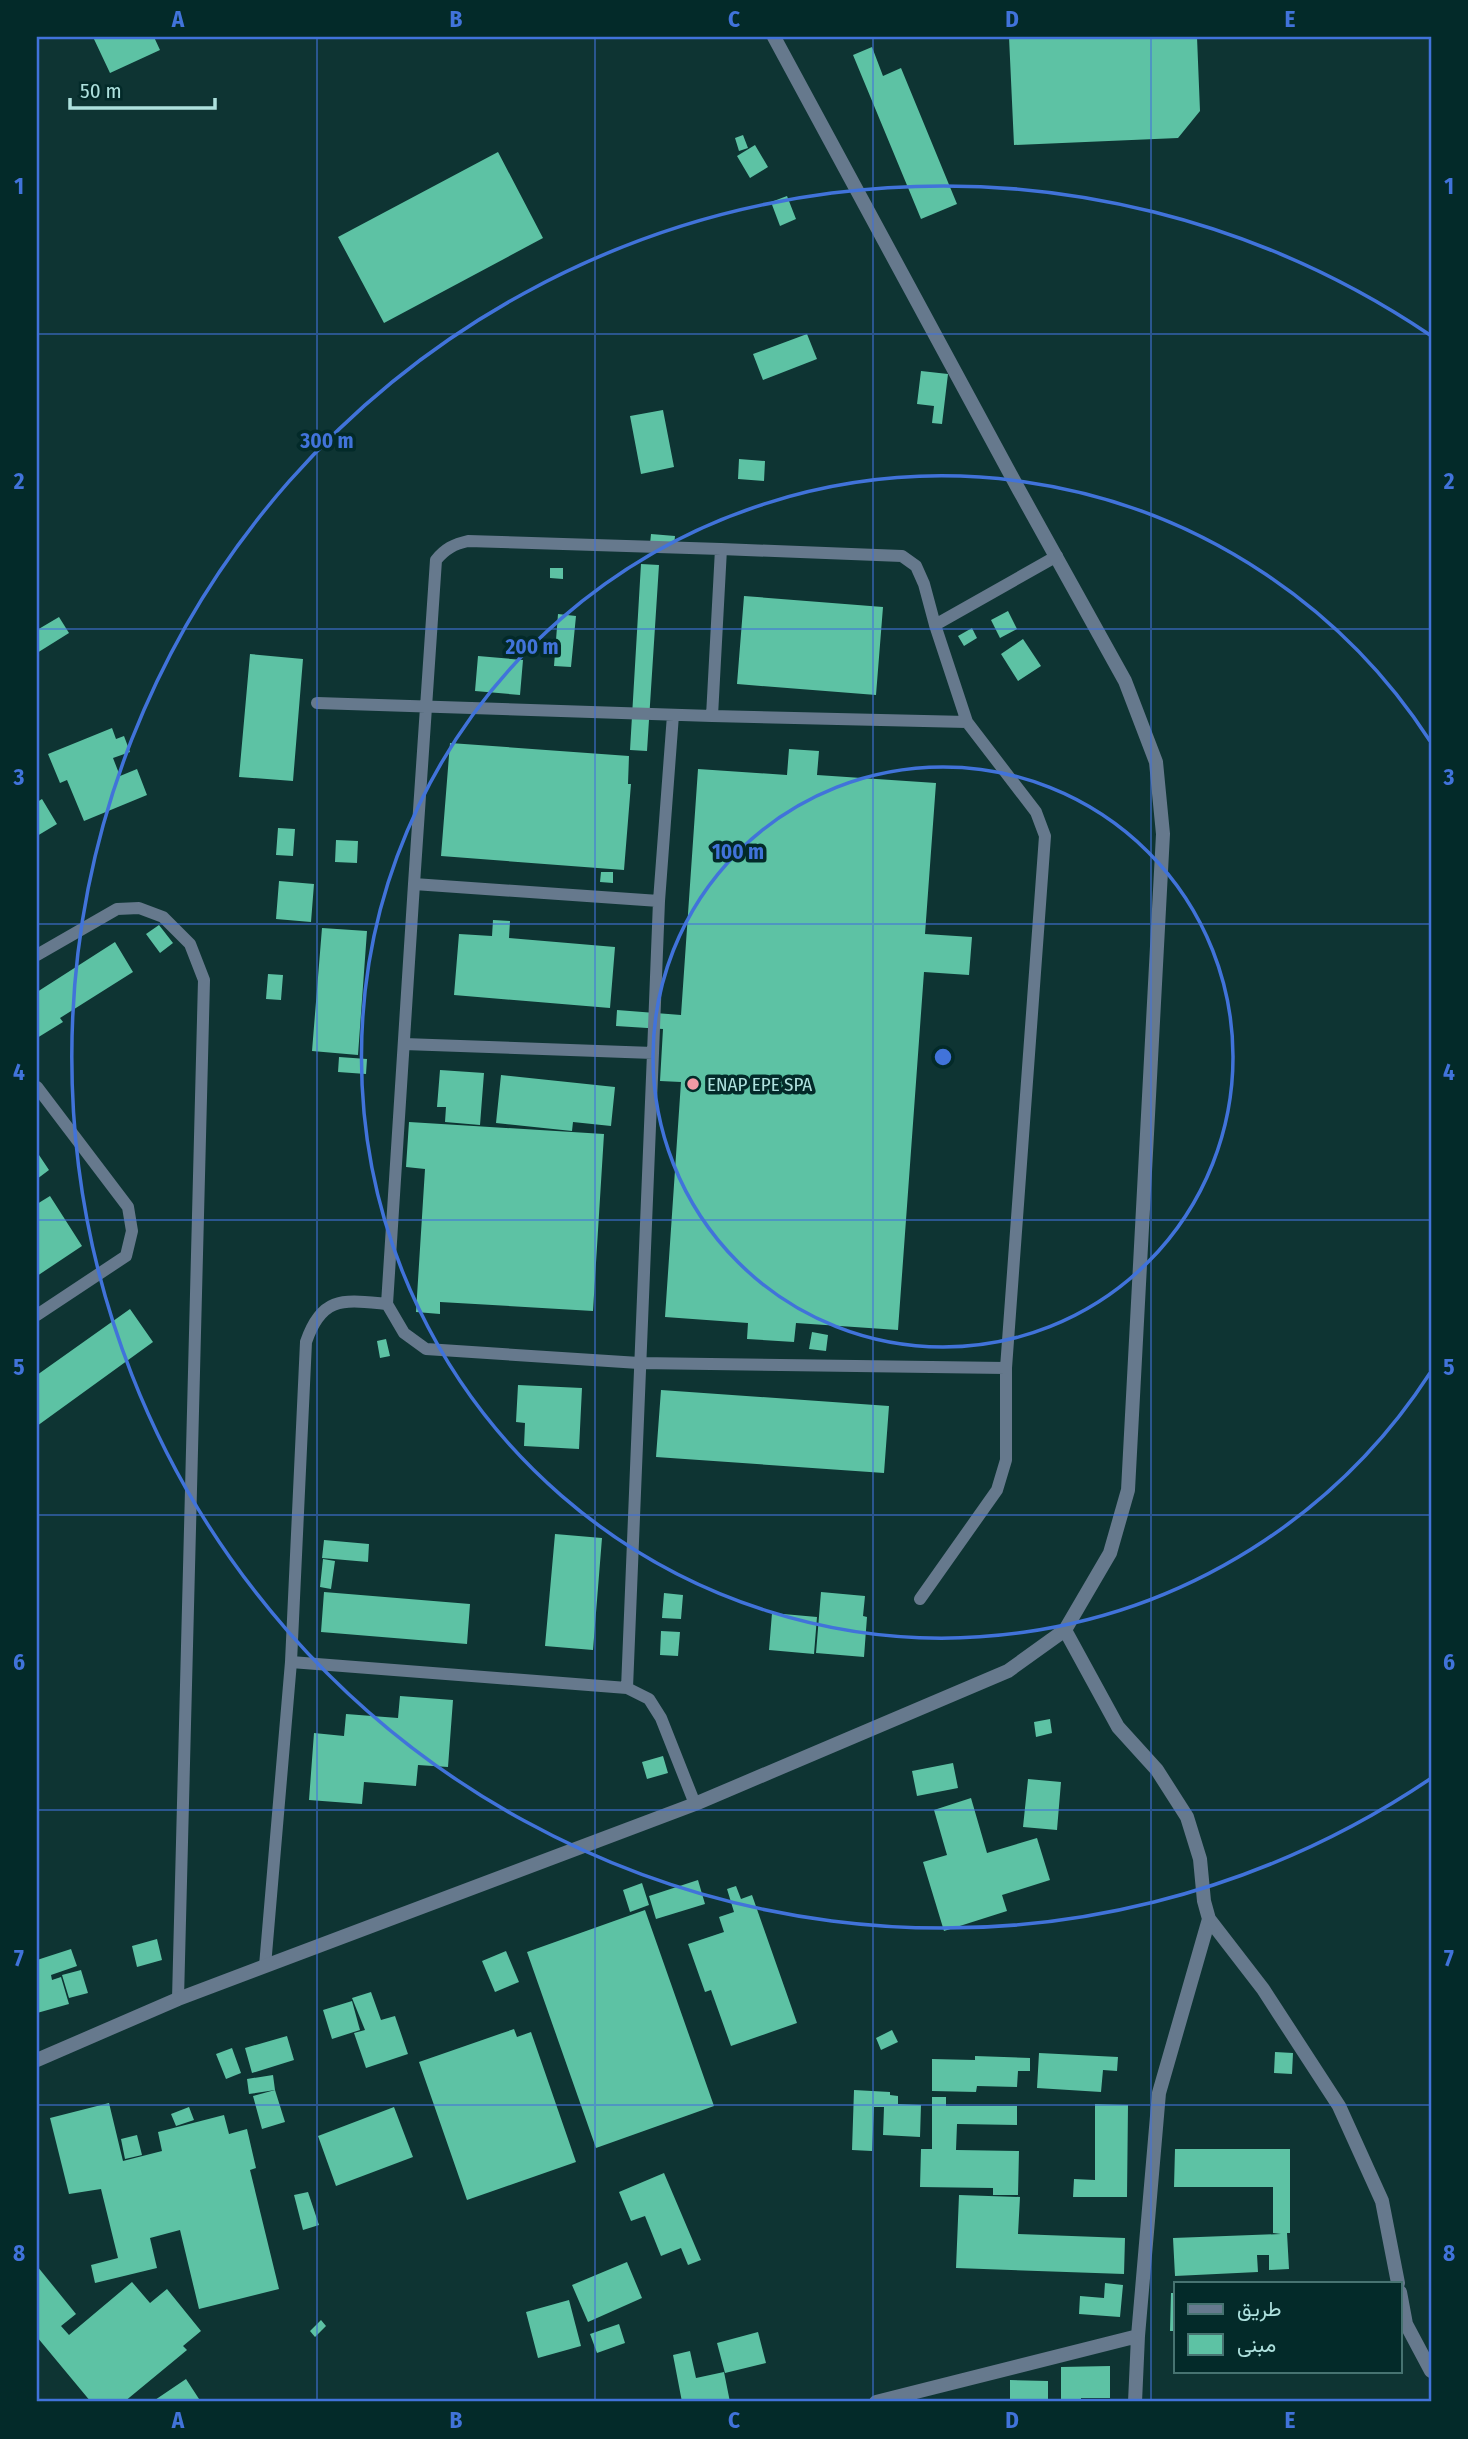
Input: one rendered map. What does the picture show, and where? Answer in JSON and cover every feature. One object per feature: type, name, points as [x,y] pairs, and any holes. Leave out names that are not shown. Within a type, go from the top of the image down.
[{"type":"street","points":[[37,2060],[178,1999],[695,1804],[1008,1671],[1065,1630],[1110,1553],[1128,1490],[1163,834],[1156,762],[1125,681],[774,37]]},
{"type":"street","points":[[1065,1630],[1118,1727],[1157,1770],[1187,1817],[1200,1859],[1204,1901],[1209,1919],[1263,1989],[1339,2106],[1382,2201],[1398,2282]]},
{"type":"street","points":[[1135,2402],[1138,2336],[1159,2093],[1209,1919]]},
{"type":"street","points":[[1402,2303],[1406,2324],[1431,2371]]},
{"type":"street","points":[[876,2402],[1138,2336]]},
{"type":"lane","points":[[920,1599],[997,1490],[1006,1460],[1006,1368],[1045,836],[1036,812],[967,722],[934,625],[924,584],[916,566],[902,556],[468,541],[454,544],[443,551],[436,560],[425,707],[387,1304],[404,1333],[426,1349],[639,1363],[1006,1368]]},
{"type":"lane","points":[[712,716],[721,549]]},
{"type":"lane","points":[[934,625],[1057,556]]},
{"type":"lane","points":[[317,703],[967,722]]},
{"type":"lane","points":[[627,1688],[659,901],[673,715]]},
{"type":"lane","points":[[414,884],[659,901]]},
{"type":"lane","points":[[37,955],[117,909],[139,908],[163,917],[190,944],[204,980],[178,1999]]},
{"type":"lane","points":[[404,1044],[653,1053]]},
{"type":"lane","points":[[37,1087],[128,1207],[132,1231],[125,1256],[37,1315]]},
{"type":"lane","points":[[265,1966],[291,1662],[306,1342],[312,1324],[324,1309],[346,1300],[387,1304]]},
{"type":"lane","points":[[291,1662],[627,1688],[649,1699],[661,1718],[695,1804]]},
{"type":"building","points":[[93,37],[154,37],[160,50],[110,73]]},
{"type":"building","points":[[1009,37],[1197,37],[1200,111],[1178,138],[1014,145]]},
{"type":"building","points":[[872,47],[883,76],[901,68],[957,204],[921,219],[853,55]]},
{"type":"building","points":[[743,135],[748,148],[739,151],[735,138]]},
{"type":"building","points":[[755,145],[768,167],[750,178],[737,156]]},
{"type":"building","points":[[498,152],[543,238],[384,323],[338,237]]},
{"type":"building","points":[[787,196],[796,219],[780,226],[771,202]]},
{"type":"building","points":[[807,334],[817,359],[763,380],[753,354]]},
{"type":"building","points":[[921,371],[948,374],[942,424],[932,423],[934,406],[917,404]]},
{"type":"building","points":[[663,410],[674,467],[641,474],[630,416]]},
{"type":"building","points":[[739,459],[765,461],[764,481],[738,479]]},
{"type":"building","points":[[651,534],[675,536],[674,546],[650,544]]},
{"type":"building","points":[[641,564],[659,565],[647,751],[630,750]]},
{"type":"building","points":[[550,568],[563,568],[563,579],[550,578]]},
{"type":"building","points":[[744,596],[883,607],[876,695],[737,684]]},
{"type":"building","points":[[1008,611],[1017,629],[1000,638],[991,620]]},
{"type":"building","points":[[558,614],[576,616],[571,667],[554,666]]},
{"type":"building","points":[[59,617],[69,633],[37,653],[37,630]]},
{"type":"building","points":[[972,628],[977,638],[964,646],[958,636]]},
{"type":"building","points":[[1023,639],[1041,666],[1018,681],[1001,654]]},
{"type":"building","points":[[250,654],[303,659],[293,781],[239,777]]},
{"type":"building","points":[[478,656],[523,660],[520,695],[475,691]]},
{"type":"building","points":[[112,728],[116,739],[124,736],[130,752],[113,758],[120,776],[137,769],[147,795],[84,821],[67,780],[60,783],[48,754]]},
{"type":"building","points":[[450,743],[629,756],[628,784],[631,784],[624,870],[441,856]]},
{"type":"building","points":[[789,749],[819,751],[817,775],[936,783],[925,934],[972,937],[969,975],[924,972],[898,1330],[796,1323],[794,1342],[747,1339],[748,1323],[665,1317],[681,1082],[660,1081],[663,1029],[616,1026],[617,1010],[681,1015],[698,769],[787,775]]},
{"type":"building","points":[[42,799],[57,824],[37,836],[37,802]]},
{"type":"building","points":[[278,828],[295,829],[293,856],[276,855]]},
{"type":"building","points":[[336,840],[358,841],[357,863],[335,862]]},
{"type":"building","points":[[601,872],[613,872],[613,883],[600,882]]},
{"type":"building","points":[[279,881],[314,884],[311,922],[276,919]]},
{"type":"building","points":[[493,920],[510,921],[509,938],[615,947],[610,1008],[454,995],[459,934],[492,936]]},
{"type":"building","points":[[159,925],[173,943],[160,953],[146,934]]},
{"type":"building","points":[[322,928],[367,931],[358,1055],[312,1051]]},
{"type":"building","points":[[115,942],[133,972],[60,1018],[63,1022],[37,1038],[37,992]]},
{"type":"building","points":[[268,974],[283,975],[281,1000],[266,999]]},
{"type":"building","points":[[339,1057],[367,1059],[366,1074],[338,1072]]},
{"type":"building","points":[[440,1070],[484,1073],[480,1125],[445,1122],[446,1107],[437,1107]]},
{"type":"building","points":[[501,1075],[615,1087],[611,1126],[573,1122],[572,1131],[496,1123]]},
{"type":"building","points":[[409,1122],[604,1134],[593,1311],[440,1302],[440,1314],[416,1312],[425,1169],[406,1167]]},
{"type":"building","points":[[37,1152],[49,1170],[37,1179]]},
{"type":"building","points":[[50,1196],[82,1246],[37,1276],[37,1204]]},
{"type":"building","points":[[130,1309],[153,1342],[37,1426],[37,1375]]},
{"type":"building","points":[[812,1332],[828,1335],[826,1351],[809,1349]]},
{"type":"building","points":[[386,1339],[390,1356],[380,1358],[377,1341]]},
{"type":"building","points":[[518,1385],[582,1388],[579,1449],[524,1446],[525,1423],[516,1422]]},
{"type":"building","points":[[661,1390],[889,1406],[884,1473],[656,1457]]},
{"type":"building","points":[[555,1534],[602,1538],[593,1650],[545,1646]]},
{"type":"building","points":[[324,1540],[369,1544],[368,1562],[322,1558]]},
{"type":"building","points":[[323,1559],[335,1561],[331,1589],[320,1587]]},
{"type":"building","points":[[324,1592],[470,1604],[467,1644],[321,1632]]},
{"type":"building","points":[[821,1592],[865,1596],[863,1616],[867,1617],[864,1657],[816,1653]]},
{"type":"building","points":[[664,1593],[683,1595],[681,1619],[662,1618]]},
{"type":"building","points":[[772,1613],[817,1617],[814,1654],[769,1650]]},
{"type":"building","points":[[661,1631],[680,1632],[678,1656],[660,1655]]},
{"type":"building","points":[[400,1696],[453,1700],[448,1767],[418,1765],[416,1786],[364,1782],[362,1804],[309,1800],[314,1733],[344,1736],[346,1714],[398,1718]]},
{"type":"building","points":[[1050,1719],[1052,1733],[1036,1737],[1034,1722]]},
{"type":"building","points":[[663,1756],[668,1773],[647,1779],[642,1762]]},
{"type":"building","points":[[953,1763],[958,1788],[917,1796],[912,1771]]},
{"type":"building","points":[[1028,1779],[1061,1782],[1057,1830],[1023,1827]]},
{"type":"building","points":[[971,1798],[987,1853],[1037,1838],[1050,1880],[1002,1895],[1007,1911],[944,1931],[923,1862],[947,1855],[934,1810]]},
{"type":"building","points":[[698,1880],[705,1904],[656,1919],[649,1896]]},
{"type":"building","points":[[642,1883],[649,1905],[630,1912],[623,1890]]},
{"type":"building","points":[[736,1886],[741,1899],[752,1895],[797,2023],[731,2046],[711,1990],[705,1992],[688,1944],[724,1932],[719,1917],[734,1912],[727,1889]]},
{"type":"building","points":[[645,1910],[714,2106],[596,2148],[527,1952]]},
{"type":"building","points":[[157,1939],[162,1960],[137,1967],[132,1946]]},
{"type":"building","points":[[71,1949],[77,1966],[51,1975],[52,1980],[61,1977],[69,2004],[37,2013],[37,1960]]},
{"type":"building","points":[[506,1951],[519,1982],[495,1992],[482,1961]]},
{"type":"building","points":[[81,1970],[88,1993],[69,1998],[62,1975]]},
{"type":"building","points":[[371,1992],[381,2020],[395,2016],[408,2054],[366,2068],[354,2033],[365,2030],[352,1998]]},
{"type":"building","points":[[352,2001],[360,2030],[332,2039],[323,2010]]},
{"type":"building","points":[[514,2029],[517,2037],[531,2032],[576,2162],[467,2200],[419,2062]]},
{"type":"building","points":[[892,2030],[898,2042],[881,2050],[876,2038]]},
{"type":"building","points":[[287,2036],[294,2060],[252,2073],[245,2048]]},
{"type":"building","points":[[232,2048],[241,2073],[226,2079],[216,2054]]},
{"type":"building","points":[[1275,2052],[1293,2053],[1292,2074],[1274,2073]]},
{"type":"building","points":[[1039,2053],[1118,2057],[1117,2071],[1103,2070],[1101,2092],[1037,2088]]},
{"type":"building","points":[[975,2056],[1030,2058],[1030,2071],[1018,2071],[1017,2087],[977,2086],[976,2092],[932,2091],[932,2059],[975,2060]]},
{"type":"building","points":[[273,2075],[275,2090],[249,2094],[247,2079]]},
{"type":"building","points":[[275,2090],[285,2122],[262,2129],[253,2096]]},
{"type":"building","points":[[854,2090],[890,2092],[890,2095],[898,2096],[898,2104],[921,2105],[920,2137],[883,2135],[884,2107],[874,2107],[872,2151],[852,2150]]},
{"type":"building","points":[[932,2097],[946,2097],[946,2106],[1017,2106],[1017,2125],[957,2124],[956,2150],[1019,2151],[1018,2195],[993,2195],[993,2188],[920,2187],[921,2149],[932,2149]]},
{"type":"building","points":[[109,2103],[123,2161],[162,2151],[158,2132],[224,2115],[229,2134],[247,2129],[256,2168],[250,2170],[279,2289],[199,2309],[180,2230],[150,2238],[157,2268],[95,2283],[91,2265],[118,2258],[101,2189],[69,2194],[50,2118]]},
{"type":"building","points":[[1095,2104],[1128,2105],[1127,2197],[1073,2197],[1074,2179],[1095,2180]]},
{"type":"building","points":[[189,2107],[194,2120],[176,2126],[171,2114]]},
{"type":"building","points":[[394,2107],[413,2157],[336,2186],[318,2136]]},
{"type":"building","points":[[137,2135],[142,2155],[125,2159],[121,2139]]},
{"type":"building","points":[[1175,2149],[1290,2149],[1290,2233],[1287,2233],[1289,2269],[1269,2270],[1269,2255],[1257,2255],[1258,2272],[1175,2276],[1173,2238],[1281,2234],[1273,2233],[1273,2187],[1174,2187]]},
{"type":"building","points":[[664,2173],[701,2260],[688,2265],[681,2248],[661,2256],[645,2216],[631,2221],[619,2192]]},
{"type":"building","points":[[308,2192],[319,2225],[303,2230],[294,2195]]},
{"type":"building","points":[[959,2195],[1020,2197],[1018,2234],[1125,2238],[1124,2274],[956,2268]]},
{"type":"building","points":[[627,2262],[642,2298],[588,2322],[572,2285]]},
{"type":"building","points":[[37,2266],[76,2314],[61,2326],[69,2335],[132,2282],[150,2303],[167,2289],[201,2331],[183,2346],[187,2350],[124,2402],[91,2402],[37,2337]]},
{"type":"building","points":[[1105,2283],[1123,2285],[1120,2317],[1079,2314],[1080,2296],[1104,2298]]},
{"type":"building","points":[[1171,2293],[1174,2293],[1174,2331],[1170,2331]]},
{"type":"building","points":[[569,2300],[581,2346],[538,2358],[526,2312]]},
{"type":"building","points":[[321,2320],[326,2326],[315,2337],[310,2331]]},
{"type":"building","points":[[619,2324],[625,2343],[597,2353],[590,2334]]},
{"type":"building","points":[[758,2332],[766,2363],[725,2373],[717,2343]]},
{"type":"building","points":[[690,2351],[696,2378],[724,2372],[730,2402],[682,2402],[673,2355]]},
{"type":"building","points":[[1110,2366],[1110,2398],[1081,2398],[1081,2402],[1061,2402],[1061,2367]]},
{"type":"building","points":[[186,2379],[201,2402],[152,2402]]},
{"type":"building","points":[[1010,2380],[1048,2381],[1048,2402],[1010,2402]]},
{"type":"place","name":"ENAP EPE SPA","points":[[693,1084]]}]
